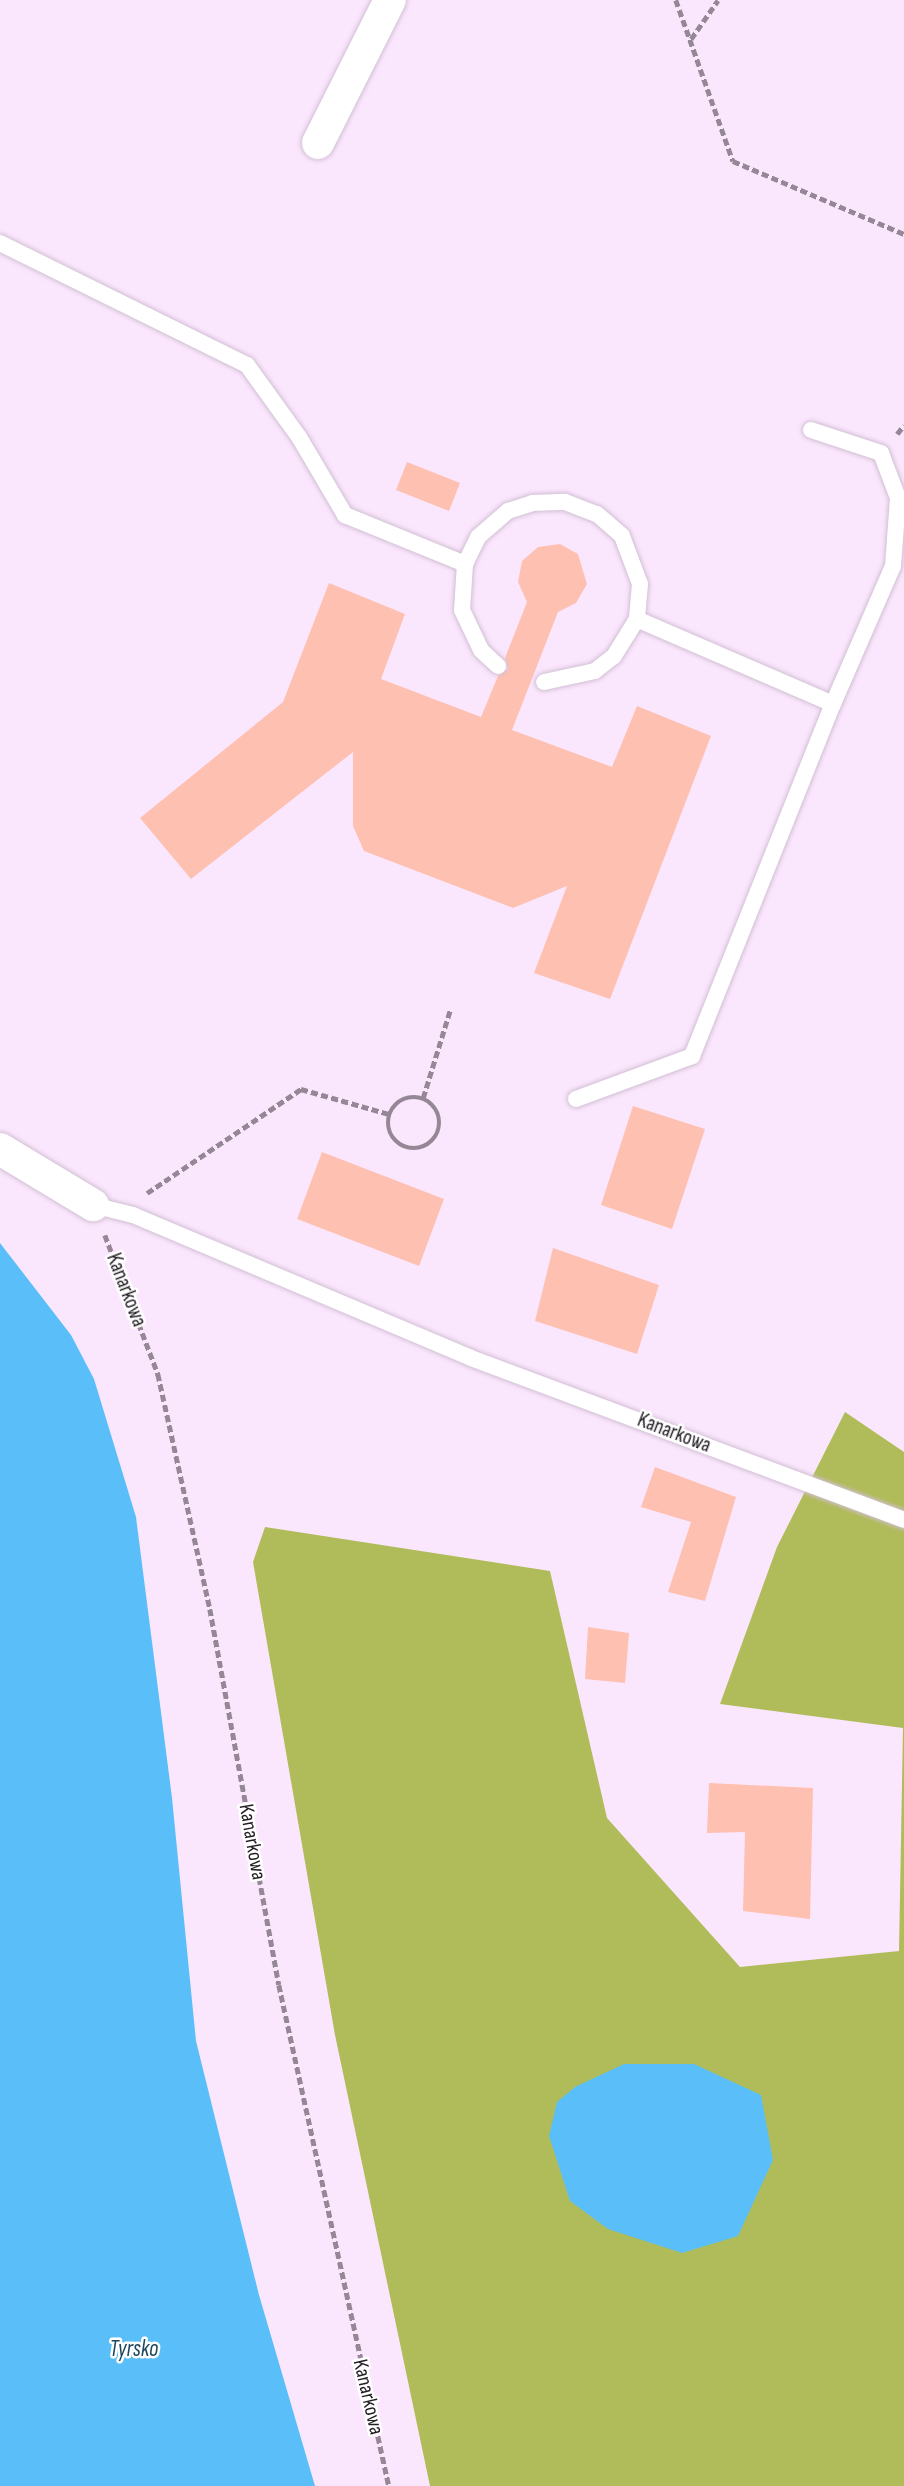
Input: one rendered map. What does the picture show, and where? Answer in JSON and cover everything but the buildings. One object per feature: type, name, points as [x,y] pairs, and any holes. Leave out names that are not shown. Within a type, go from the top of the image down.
[{"type":"street","points":[[318,143],[390,0]]},
{"type":"street","name":"Kanarkowa","points":[[0,1149],[93,1205]]},
{"type":"lane","points":[[0,243],[247,365],[299,437],[345,515],[464,564]]},
{"type":"lane","points":[[576,1099],[692,1056],[833,704],[893,566],[898,498],[881,453],[811,430]]},
{"type":"lane","points":[[498,666],[481,650],[462,610],[464,564],[478,537],[508,511],[532,503],[565,502],[597,514],[622,536],[640,584],[637,619],[614,656],[595,671],[544,682]]},
{"type":"lane","points":[[637,619],[833,704]]},
{"type":"lane","name":"Kanarkowa","points":[[93,1205],[133,1215],[471,1358],[904,1520]]},
{"type":"path","points":[[676,0],[733,161],[904,234]]},
{"type":"path","points":[[690,39],[718,0]]},
{"type":"path","points":[[423,1098],[450,1010]]},
{"type":"path","points":[[152,1185],[203,1158],[301,1089],[388,1114]]},
{"type":"path","points":[[388,1114],[402,1099],[423,1098]]},
{"type":"path","points":[[388,1114],[391,1135],[398,1143],[418,1149],[431,1143],[440,1118],[423,1098]]},
{"type":"path","name":"Kanarkowa","points":[[93,1205],[158,1374],[210,1609],[279,1985],[389,2486]]},
{"type":"green space","points":[[845,1412],[904,1452],[904,2486],[430,2486],[335,2035],[253,1562],[265,1527],[550,1571],[607,1818],[740,1967],[899,1951],[903,1728],[720,1704],[777,1547]]},
{"type":"water","name":"Tyrsko","points":[[0,1243],[71,1335],[94,1379],[136,1517],[172,1798],[196,2041],[259,2295],[315,2486],[0,2486]]},
{"type":"water","points":[[624,2064],[694,2064],[761,2095],[773,2160],[738,2236],[682,2253],[608,2229],[570,2201],[549,2136],[557,2102],[575,2087]]}]
